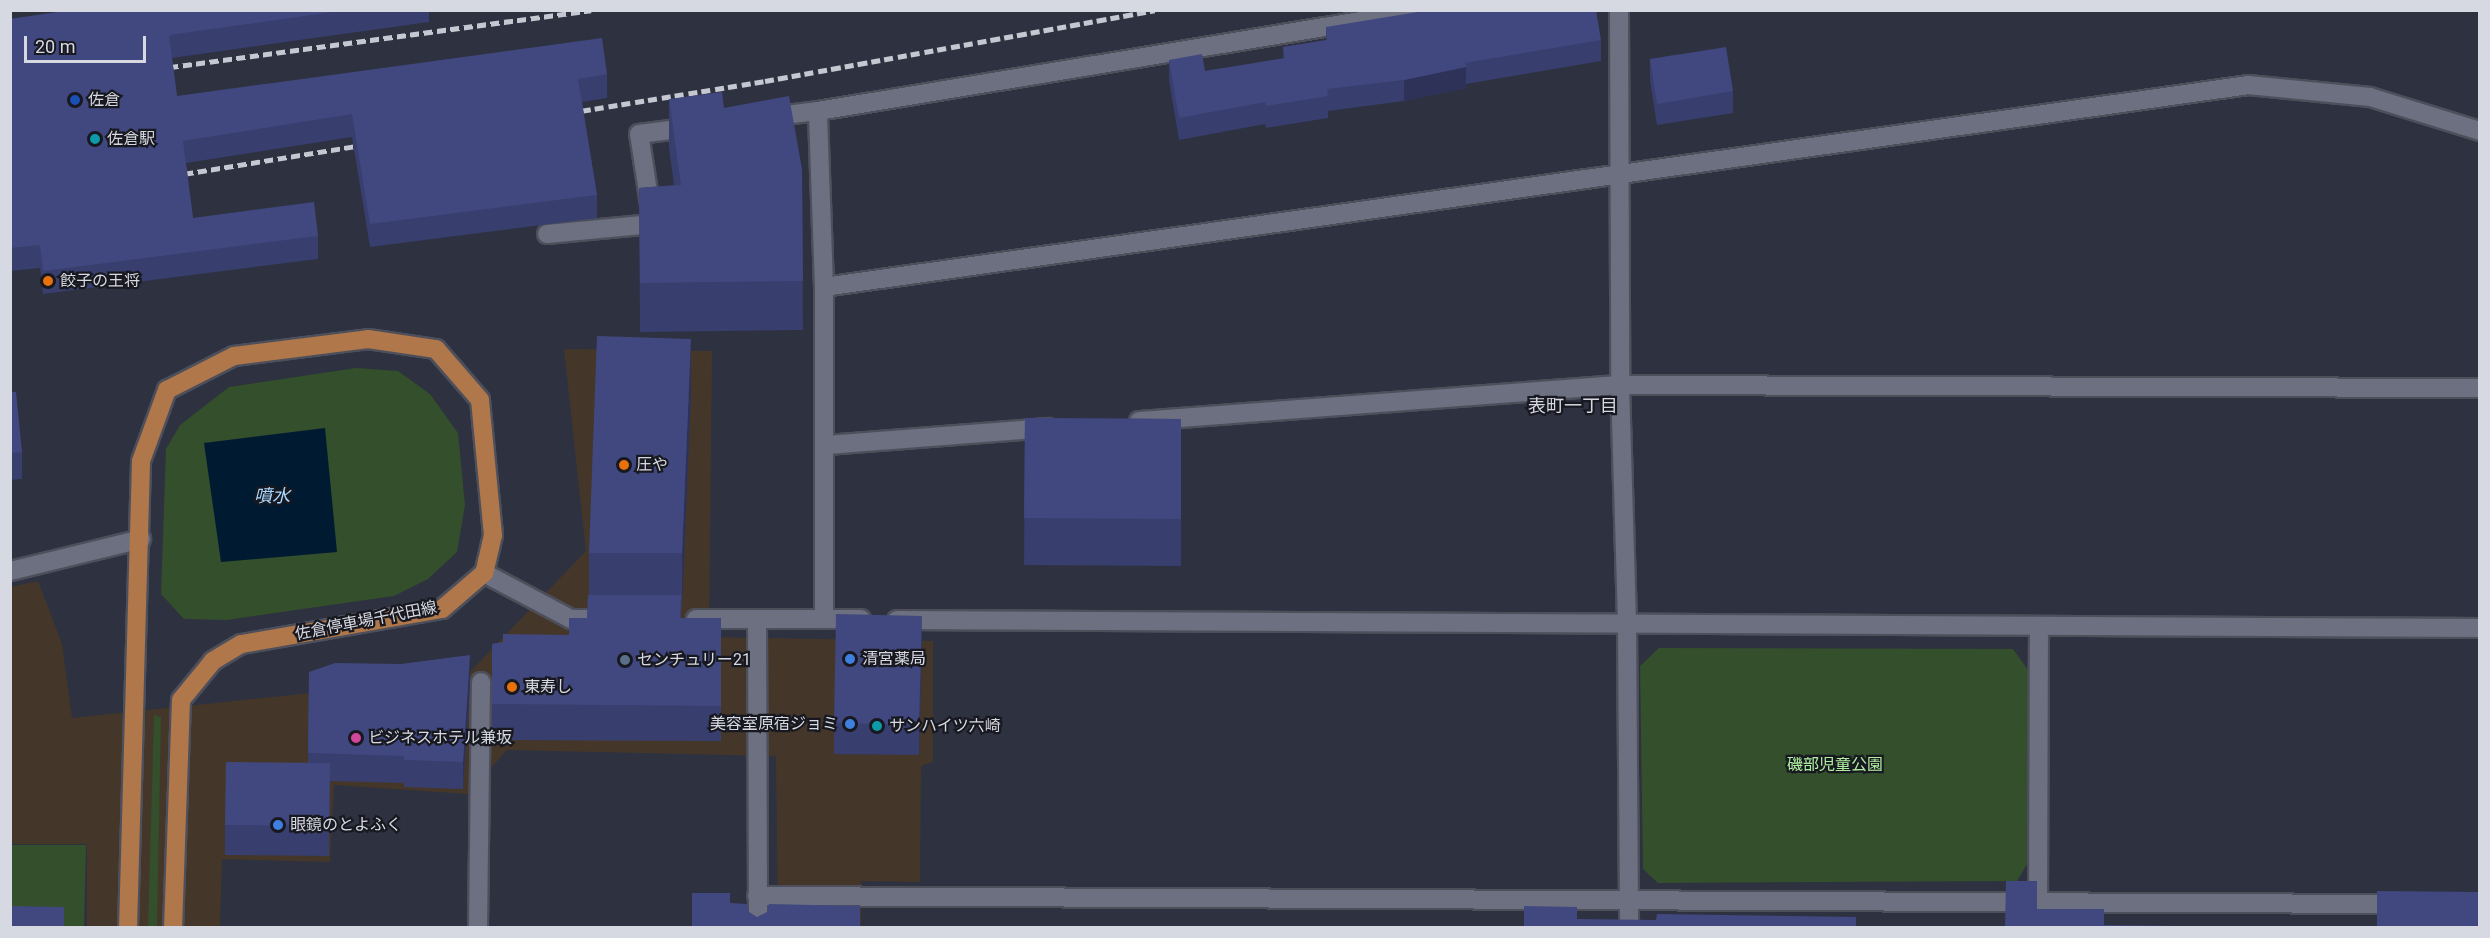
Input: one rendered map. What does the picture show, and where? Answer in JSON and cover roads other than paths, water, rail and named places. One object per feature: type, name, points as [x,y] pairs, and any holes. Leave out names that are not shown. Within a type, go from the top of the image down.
[{"type":"main road","points":[[128,927],[141,539],[141,461],[167,390],[234,356],[368,339],[436,349],[480,400],[493,535],[484,573]]},
{"type":"main road","name":"佐倉停車場千代田線","points":[[173,927],[181,700],[213,661],[241,644],[442,609],[484,573]]},
{"type":"street","points":[[751,119],[818,111],[1427,10]]},
{"type":"street","points":[[1620,10],[1620,385],[1627,622],[1629,927]]},
{"type":"street","points":[[824,287],[1620,176],[2248,85],[2370,97],[2480,131]]},
{"type":"street","points":[[818,111],[826,445],[824,619]]},
{"type":"street","points":[[547,234],[653,224],[639,134],[717,124]]},
{"type":"street","points":[[1123,422],[1620,385],[2480,388]]},
{"type":"street","points":[[826,445],[1064,427]]},
{"type":"street","points":[[10,571],[141,539]]},
{"type":"street","points":[[484,573],[571,619],[618,619]]},
{"type":"street","points":[[676,619],[2480,628]]},
{"type":"street","points":[[757,619],[758,927]]},
{"type":"street","points":[[2038,903],[2039,626]]},
{"type":"street","points":[[478,927],[481,682]]},
{"type":"street","points":[[758,896],[1629,898],[2038,903],[2420,904]]},
{"type":"water","name":"噴水","points":[[325,428],[337,552],[221,562],[204,443]]},
{"type":"railway","points":[[156,69],[591,10]]},
{"type":"railway","points":[[568,113],[765,81],[1155,10]]},
{"type":"railway","points":[[171,176],[369,144]]},
{"type":"place","name":"佐倉","points":[[75,100]]},
{"type":"place","name":"佐倉駅","points":[[95,139]]},
{"type":"place","name":"餃子の王将","points":[[48,281]]},
{"type":"place","name":"圧や","points":[[624,465]]},
{"type":"place","name":"清宮薬局","points":[[850,659]]},
{"type":"place","name":"センチュリー21","points":[[625,660]]},
{"type":"place","name":"東寿し","points":[[512,687]]},
{"type":"place","name":"美容室原宿ジョミ","points":[[850,724]]},
{"type":"place","name":"サンハイツ六崎","points":[[877,726]]},
{"type":"place","name":"ビジネスホテル兼坂","points":[[356,738]]},
{"type":"place","name":"眼鏡のとよふく","points":[[278,825]]},
{"type":"district","name":"表町一丁目","points":[[1573,406]]},
{"type":"park label","name":"磯部児童公園","points":[[1835,765]]}]
